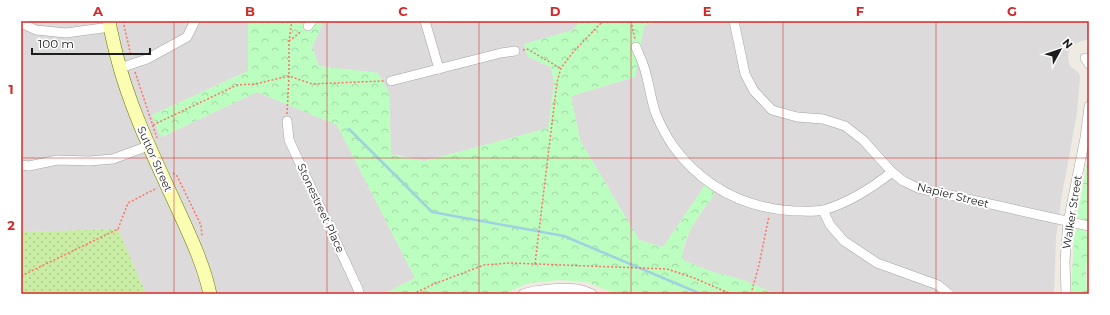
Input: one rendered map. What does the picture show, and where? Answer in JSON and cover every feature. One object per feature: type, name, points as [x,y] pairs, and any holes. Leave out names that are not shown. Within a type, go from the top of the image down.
[{"type":"street","points":[[126,66],[147,59],[187,37],[195,21]]},
{"type":"street","points":[[425,21],[439,69]]},
{"type":"street","name":"Napier Street","points":[[734,21],[745,74],[754,91],[772,110],[796,117],[823,119],[846,126],[863,140],[892,172],[903,181],[918,188],[1089,226]]},
{"type":"street","points":[[21,23],[36,30],[66,33],[110,24]]},
{"type":"street","name":"Suttor Street","points":[[110,24],[126,66],[134,110],[168,177],[197,252],[210,294]]},
{"type":"street","points":[[636,47],[644,65],[656,114],[673,146],[694,169],[716,188],[740,200],[770,208],[806,211],[823,210],[853,198],[872,188],[892,172]]},
{"type":"street","points":[[391,81],[501,52],[515,51]]},
{"type":"street","name":"Walker Street","points":[[1066,294],[1068,222],[1085,138],[1089,106]]},
{"type":"street","name":"Stonestreet Place","points":[[287,122],[289,140],[358,289],[358,294]]},
{"type":"street","points":[[21,165],[29,166],[57,160],[89,161],[113,159],[152,144]]},
{"type":"street","points":[[823,210],[830,225],[844,241],[877,263],[938,285],[948,294]]},
{"type":"street","points":[[523,294],[533,290],[567,289],[577,289],[592,294]]},
{"type":"street","points":[[567,289],[576,294]]},
{"type":"path","points":[[123,21],[126,66],[158,137],[152,144]]},
{"type":"path","points":[[287,122],[290,76],[288,41],[292,21]]},
{"type":"path","points":[[535,264],[546,186],[557,82],[561,68],[574,51],[604,21]]},
{"type":"path","points":[[631,21],[636,47]]},
{"type":"path","points":[[288,41],[310,24]]},
{"type":"path","points":[[515,51],[527,49],[561,68]]},
{"type":"path","points":[[153,125],[237,85],[254,84],[290,76],[312,84],[391,81]]},
{"type":"path","points":[[21,276],[118,229],[128,203],[168,177],[177,176],[201,225],[203,241]]},
{"type":"path","points":[[751,294],[759,265],[770,208]]},
{"type":"path","points":[[413,294],[434,284],[484,265],[510,263],[667,270],[694,278],[731,294]]},
{"type":"shaded area","points":[[21,21],[248,21],[248,71],[152,115],[162,137],[257,92],[337,125],[415,278],[384,294],[146,294],[118,229],[21,232]]},
{"type":"shaded area","points":[[324,21],[579,21],[573,30],[524,44],[528,57],[551,67],[554,82],[549,128],[424,161],[391,155],[389,93],[378,73],[319,66],[312,47]]},
{"type":"shaded area","points":[[657,21],[1089,21],[1089,39],[1072,46],[1069,51],[1068,58],[1070,66],[1078,72],[1080,77],[1077,113],[1061,200],[1056,238],[1054,294],[803,294],[801,292],[771,292],[743,280],[710,271],[683,260],[682,254],[690,229],[715,193],[705,185],[663,247],[639,240],[580,140],[571,96],[635,77],[644,26]]},
{"type":"green space","points":[[248,21],[324,21],[312,47],[319,66],[378,73],[389,93],[391,155],[425,161],[548,128],[554,82],[551,67],[528,57],[524,44],[573,30],[579,21],[657,21],[644,26],[635,77],[571,96],[580,140],[639,240],[663,247],[705,185],[715,193],[688,234],[683,252],[683,260],[710,271],[743,280],[771,292],[801,292],[803,294],[616,294],[587,282],[560,280],[528,283],[504,294],[384,294],[415,278],[337,125],[257,92],[161,137],[152,115],[248,71]]},
{"type":"green space","points":[[1089,153],[1089,214],[1088,221],[1077,217]]},
{"type":"green space","points":[[118,229],[146,294],[21,294],[21,232]]},
{"type":"green space","points":[[1080,229],[1089,233],[1086,273],[1087,294],[1071,294],[1074,236],[1076,231]]},
{"type":"waterway","points":[[349,129],[432,212],[564,236],[701,294]]}]
